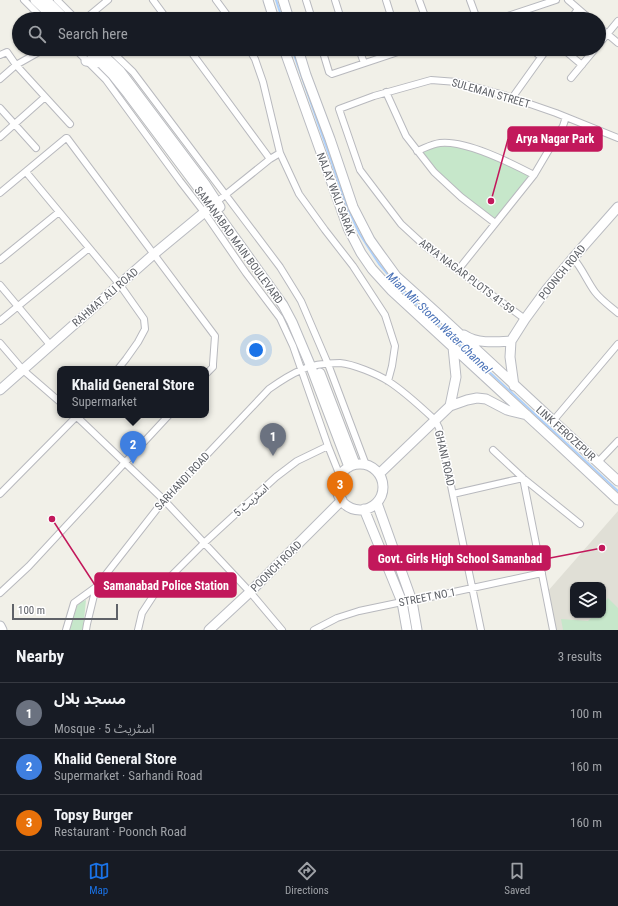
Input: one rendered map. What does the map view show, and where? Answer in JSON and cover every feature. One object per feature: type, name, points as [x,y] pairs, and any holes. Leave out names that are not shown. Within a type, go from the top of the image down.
[{"type":"main road","points":[[35,0],[48,12]]},
{"type":"main road","points":[[46,0],[59,12]]},
{"type":"main road","points":[[268,0],[272,12]]},
{"type":"main road","points":[[283,0],[287,12]]},
{"type":"main road","name":"SAMANABAD MAIN BOULEVARD","points":[[97,56],[105,62]]},
{"type":"main road","name":"SAMANABAD MAIN BOULEVARD","points":[[101,56],[112,74],[214,204],[283,305],[314,366],[352,466]]},
{"type":"main road","points":[[86,61],[105,62],[106,56]]},
{"type":"main road","name":"NALAY WALI SARAK","points":[[286,56],[348,228],[361,253],[372,269],[392,291],[528,416]]},
{"type":"main road","name":"NALAY WALI SARAK","points":[[300,56],[353,207],[370,240],[396,276],[456,330],[514,386]]},
{"type":"main road","points":[[289,67],[302,62]]},
{"type":"main road","name":"RAHMAT ALI ROAD","points":[[0,390],[154,254],[214,204]]},
{"type":"main road","name":"POONCH ROAD","points":[[511,341],[525,319],[573,258],[618,207]]},
{"type":"main road","points":[[456,330],[468,338],[482,341],[511,341],[510,357],[514,386]]},
{"type":"main road","points":[[450,406],[456,377],[453,347]]},
{"type":"main road","name":"LINK FEROZEPUR","points":[[514,386],[618,482]]},
{"type":"main road","points":[[379,474],[450,406],[477,398],[486,399],[507,410],[528,416]]},
{"type":"main road","name":"LINK FEROZEPUR","points":[[528,416],[618,500]]},
{"type":"main road","points":[[366,465],[376,470],[379,474],[383,489],[381,496],[371,507],[364,509],[351,508],[342,500],[338,492],[337,484],[340,476],[343,471],[352,466],[366,465]]},
{"type":"main road","name":"POONCH ROAD","points":[[209,630],[250,592],[342,500]]},
{"type":"main road","points":[[376,503],[412,601],[417,630]]},
{"type":"main road","points":[[364,509],[402,602],[407,630]]},
{"type":"main road","points":[[0,626],[2,630]]},
{"type":"street","points":[[24,0],[36,12]]},
{"type":"street","points":[[57,0],[69,12]]},
{"type":"street","points":[[93,12],[108,0]]},
{"type":"street","points":[[153,0],[162,12]]},
{"type":"street","points":[[216,0],[225,12]]},
{"type":"street","points":[[306,0],[310,12]]},
{"type":"street","points":[[335,0],[339,12]]},
{"type":"street","points":[[386,0],[390,12]]},
{"type":"street","points":[[419,0],[423,12]]},
{"type":"street","points":[[470,0],[474,12]]},
{"type":"street","points":[[521,12],[556,0]]},
{"type":"street","points":[[568,0],[582,12]]},
{"type":"street","points":[[618,22],[608,34],[618,43]]},
{"type":"street","points":[[0,55],[5,52],[8,53],[16,65],[70,124]]},
{"type":"street","points":[[0,79],[16,65],[32,56]]},
{"type":"street","points":[[81,56],[106,80],[204,212],[246,273],[280,318],[293,346],[340,476]]},
{"type":"street","points":[[116,56],[133,72],[280,267],[301,301],[328,364],[366,465]]},
{"type":"street","points":[[194,56],[270,159]]},
{"type":"street","points":[[252,56],[262,82],[280,153],[300,194],[325,230],[353,266],[386,315],[395,346],[388,381]]},
{"type":"street","points":[[324,56],[329,72],[332,74],[386,56]]},
{"type":"street","points":[[362,56],[364,63]]},
{"type":"street","points":[[571,56],[582,65]]},
{"type":"street","points":[[571,78],[589,56]]},
{"type":"street","points":[[512,98],[541,57]]},
{"type":"street","name":"SULEMAN STREET","points":[[339,110],[386,92],[431,80],[457,82],[556,113],[618,138]]},
{"type":"street","points":[[386,92],[406,136],[434,172],[455,192],[495,223]]},
{"type":"street","points":[[0,137],[45,97]]},
{"type":"street","points":[[0,108],[36,148]]},
{"type":"street","name":"ARYA NAGAR PLOTS 41-59","points":[[339,110],[360,170],[401,224],[426,248],[525,319]]},
{"type":"street","points":[[458,270],[534,174],[563,126],[566,117]]},
{"type":"street","points":[[0,193],[67,138],[215,336],[214,364],[209,371]]},
{"type":"street","points":[[417,151],[442,143],[454,144],[490,155],[534,174]]},
{"type":"street","points":[[214,204],[270,159],[280,153]]},
{"type":"street","points":[[26,172],[120,285],[144,319],[145,329],[138,342],[120,366]]},
{"type":"street","points":[[0,260],[59,212]]},
{"type":"street","points":[[0,321],[89,248]]},
{"type":"street","points":[[573,258],[579,265],[594,291],[618,313]]},
{"type":"street","points":[[0,285],[51,346]]},
{"type":"street","points":[[0,344],[23,370],[57,399]]},
{"type":"street","points":[[553,421],[618,344]]},
{"type":"street","name":"GHANI ROAD","points":[[314,366],[340,363],[355,366],[368,371],[388,381],[436,420],[439,428],[481,630]]},
{"type":"street","name":"SARHANDI ROAD","points":[[86,630],[96,587],[164,500],[269,389],[301,370],[314,366]]},
{"type":"street","points":[[0,494],[74,418]]},
{"type":"street","points":[[80,418],[164,500],[250,592],[282,630]]},
{"type":"street","points":[[0,593],[29,566],[166,418]]},
{"type":"street","points":[[598,462],[618,441]]},
{"type":"street","name":"اسٹریٹ 5","points":[[138,630],[142,613],[157,590],[204,543],[276,477],[297,462],[328,446]]},
{"type":"street","points":[[492,450],[523,478],[580,524]]},
{"type":"street","points":[[453,494],[523,478]]},
{"type":"street","points":[[523,478],[553,630]]},
{"type":"street","name":"STREET NO 1","points":[[314,630],[337,618],[351,613],[542,572]]},
{"type":"street","points":[[66,630],[74,603],[96,587]]},
{"type":"shaded area","points":[[618,511],[618,630],[555,630],[548,591]]},
{"type":"green space","points":[[443,145],[474,150],[535,175],[495,228],[432,169],[418,151]]},
{"type":"green space","points":[[608,598],[618,608],[618,630],[563,630],[561,619],[588,621],[591,618],[606,618],[606,600]]},
{"type":"green space","points":[[86,600],[83,630],[69,630],[77,606]]},
{"type":"waterway","name":"Mian Mir Storm Water Channel","points":[[276,0],[280,12]]},
{"type":"waterway","name":"Mian Mir Storm Water Channel","points":[[294,56],[347,206],[359,233],[379,264],[402,291],[618,491]]},
{"type":"place","name":"Arya Nagar Park","points":[[491,201]]},
{"type":"place","name":"مسجد بلال","points":[[273,456]]},
{"type":"place","name":"Khalid General Store","points":[[133,464]]},
{"type":"place","name":"Topsy Burger","points":[[340,504]]},
{"type":"place","name":"Samanabad Police Station","points":[[52,519]]},
{"type":"place","name":"Govt. Girls High School Samanbad","points":[[602,548]]}]
